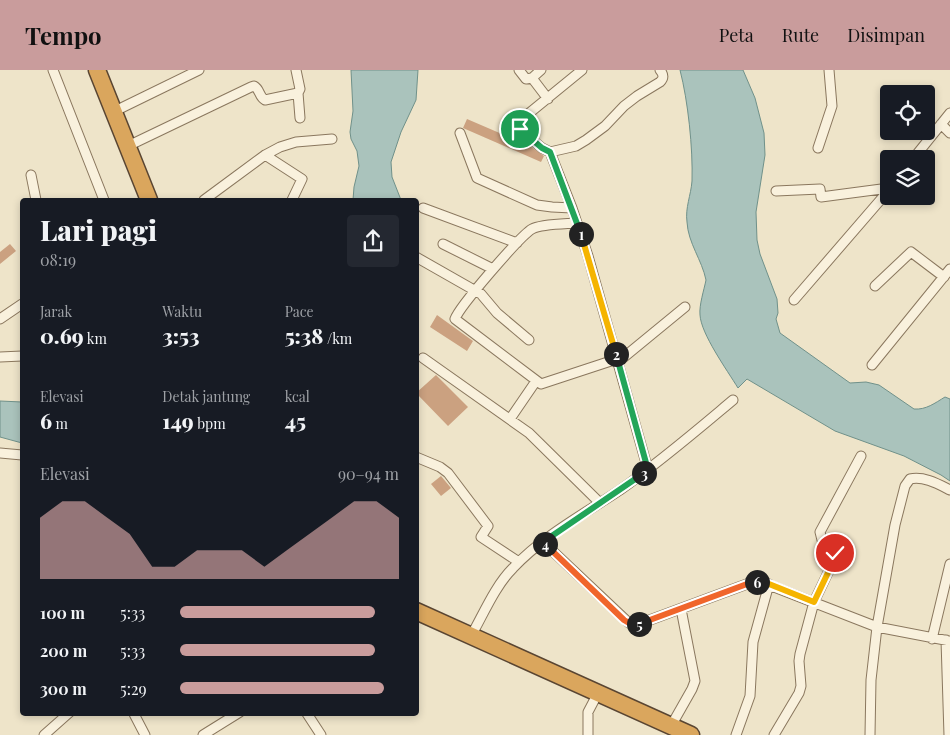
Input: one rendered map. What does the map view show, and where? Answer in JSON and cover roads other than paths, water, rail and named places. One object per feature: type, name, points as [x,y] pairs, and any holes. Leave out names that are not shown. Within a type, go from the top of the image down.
[{"type":"highway","points":[[97,70],[148,198]]},
{"type":"highway","points":[[419,612],[691,735]]},
{"type":"street","points":[[54,70],[103,198]]},
{"type":"street","points":[[113,112],[198,70]]},
{"type":"street","points":[[296,70],[300,88],[298,93],[300,118]]},
{"type":"street","points":[[519,70],[526,79],[532,78],[541,70]]},
{"type":"street","points":[[582,70],[522,119],[519,126],[530,138],[550,152],[576,146],[605,126],[624,106],[663,79],[660,70]]},
{"type":"street","points":[[818,148],[832,106],[829,70]]},
{"type":"street","points":[[532,78],[548,99]]},
{"type":"street","points":[[128,146],[251,86],[258,88],[261,98],[265,100],[298,93]]},
{"type":"street","points":[[920,150],[950,113]]},
{"type":"street","points":[[941,124],[950,133]]},
{"type":"street","points":[[460,133],[477,178],[537,205],[572,208]]},
{"type":"street","points":[[207,198],[265,155],[280,147],[296,142],[332,139]]},
{"type":"street","points":[[550,152],[577,223],[648,470]]},
{"type":"street","points":[[265,155],[302,179],[293,198]]},
{"type":"street","points":[[31,175],[36,198]]},
{"type":"street","points":[[776,191],[820,189],[821,200],[880,190]]},
{"type":"street","points":[[794,300],[880,200]]},
{"type":"street","points":[[424,208],[517,243]]},
{"type":"street","points":[[577,223],[537,227],[526,232],[493,269],[455,319],[536,381],[543,384],[617,360],[685,307]]},
{"type":"street","points":[[444,244],[493,269]]},
{"type":"street","points":[[872,365],[947,273],[910,252],[875,286]]},
{"type":"street","points":[[419,259],[476,291],[484,297],[497,313],[529,340]]},
{"type":"street","points":[[0,318],[20,305]]},
{"type":"street","points":[[0,357],[20,356]]},
{"type":"street","points":[[423,358],[528,433],[600,503]]},
{"type":"street","points":[[510,419],[536,381]]},
{"type":"street","points":[[471,636],[503,579],[519,562],[543,542],[678,448],[733,400]]},
{"type":"street","points":[[0,453],[20,455]]},
{"type":"street","points":[[774,735],[799,694],[801,686],[799,661],[814,602],[835,558],[833,548],[822,540],[820,532],[861,456]]},
{"type":"street","points":[[419,458],[440,467],[448,473],[488,526],[481,537],[519,562]]},
{"type":"street","points":[[870,735],[870,680],[877,627],[895,525],[905,486],[910,479],[917,478],[950,490]]},
{"type":"street","points":[[543,542],[629,623],[640,624],[753,582],[769,584],[877,627],[948,641],[949,735]]},
{"type":"street","points":[[932,639],[950,564]]},
{"type":"street","points":[[736,735],[750,696],[753,642],[769,584]]},
{"type":"street","points":[[671,726],[695,681],[681,609]]},
{"type":"street","points":[[588,735],[588,712],[598,693]]},
{"type":"street","points":[[44,735],[65,716]]},
{"type":"street","points":[[136,716],[145,735]]},
{"type":"street","points":[[203,735],[234,716]]},
{"type":"street","points":[[309,716],[321,735]]},
{"type":"water","points":[[351,70],[418,70],[416,100],[401,132],[391,162],[392,177],[400,198],[353,198],[359,166],[357,151],[350,132],[353,111]]},
{"type":"water","points":[[680,70],[743,70],[755,98],[764,133],[765,155],[756,212],[757,240],[760,254],[777,299],[778,313],[776,319],[780,333],[850,383],[866,382],[879,385],[914,409],[934,404],[945,397],[950,399],[950,481],[904,456],[835,431],[747,379],[738,388],[721,362],[701,323],[701,302],[706,280],[688,230],[687,212],[692,181],[692,154],[688,110]]},
{"type":"water","points":[[0,401],[20,402],[20,442],[0,437]]}]
